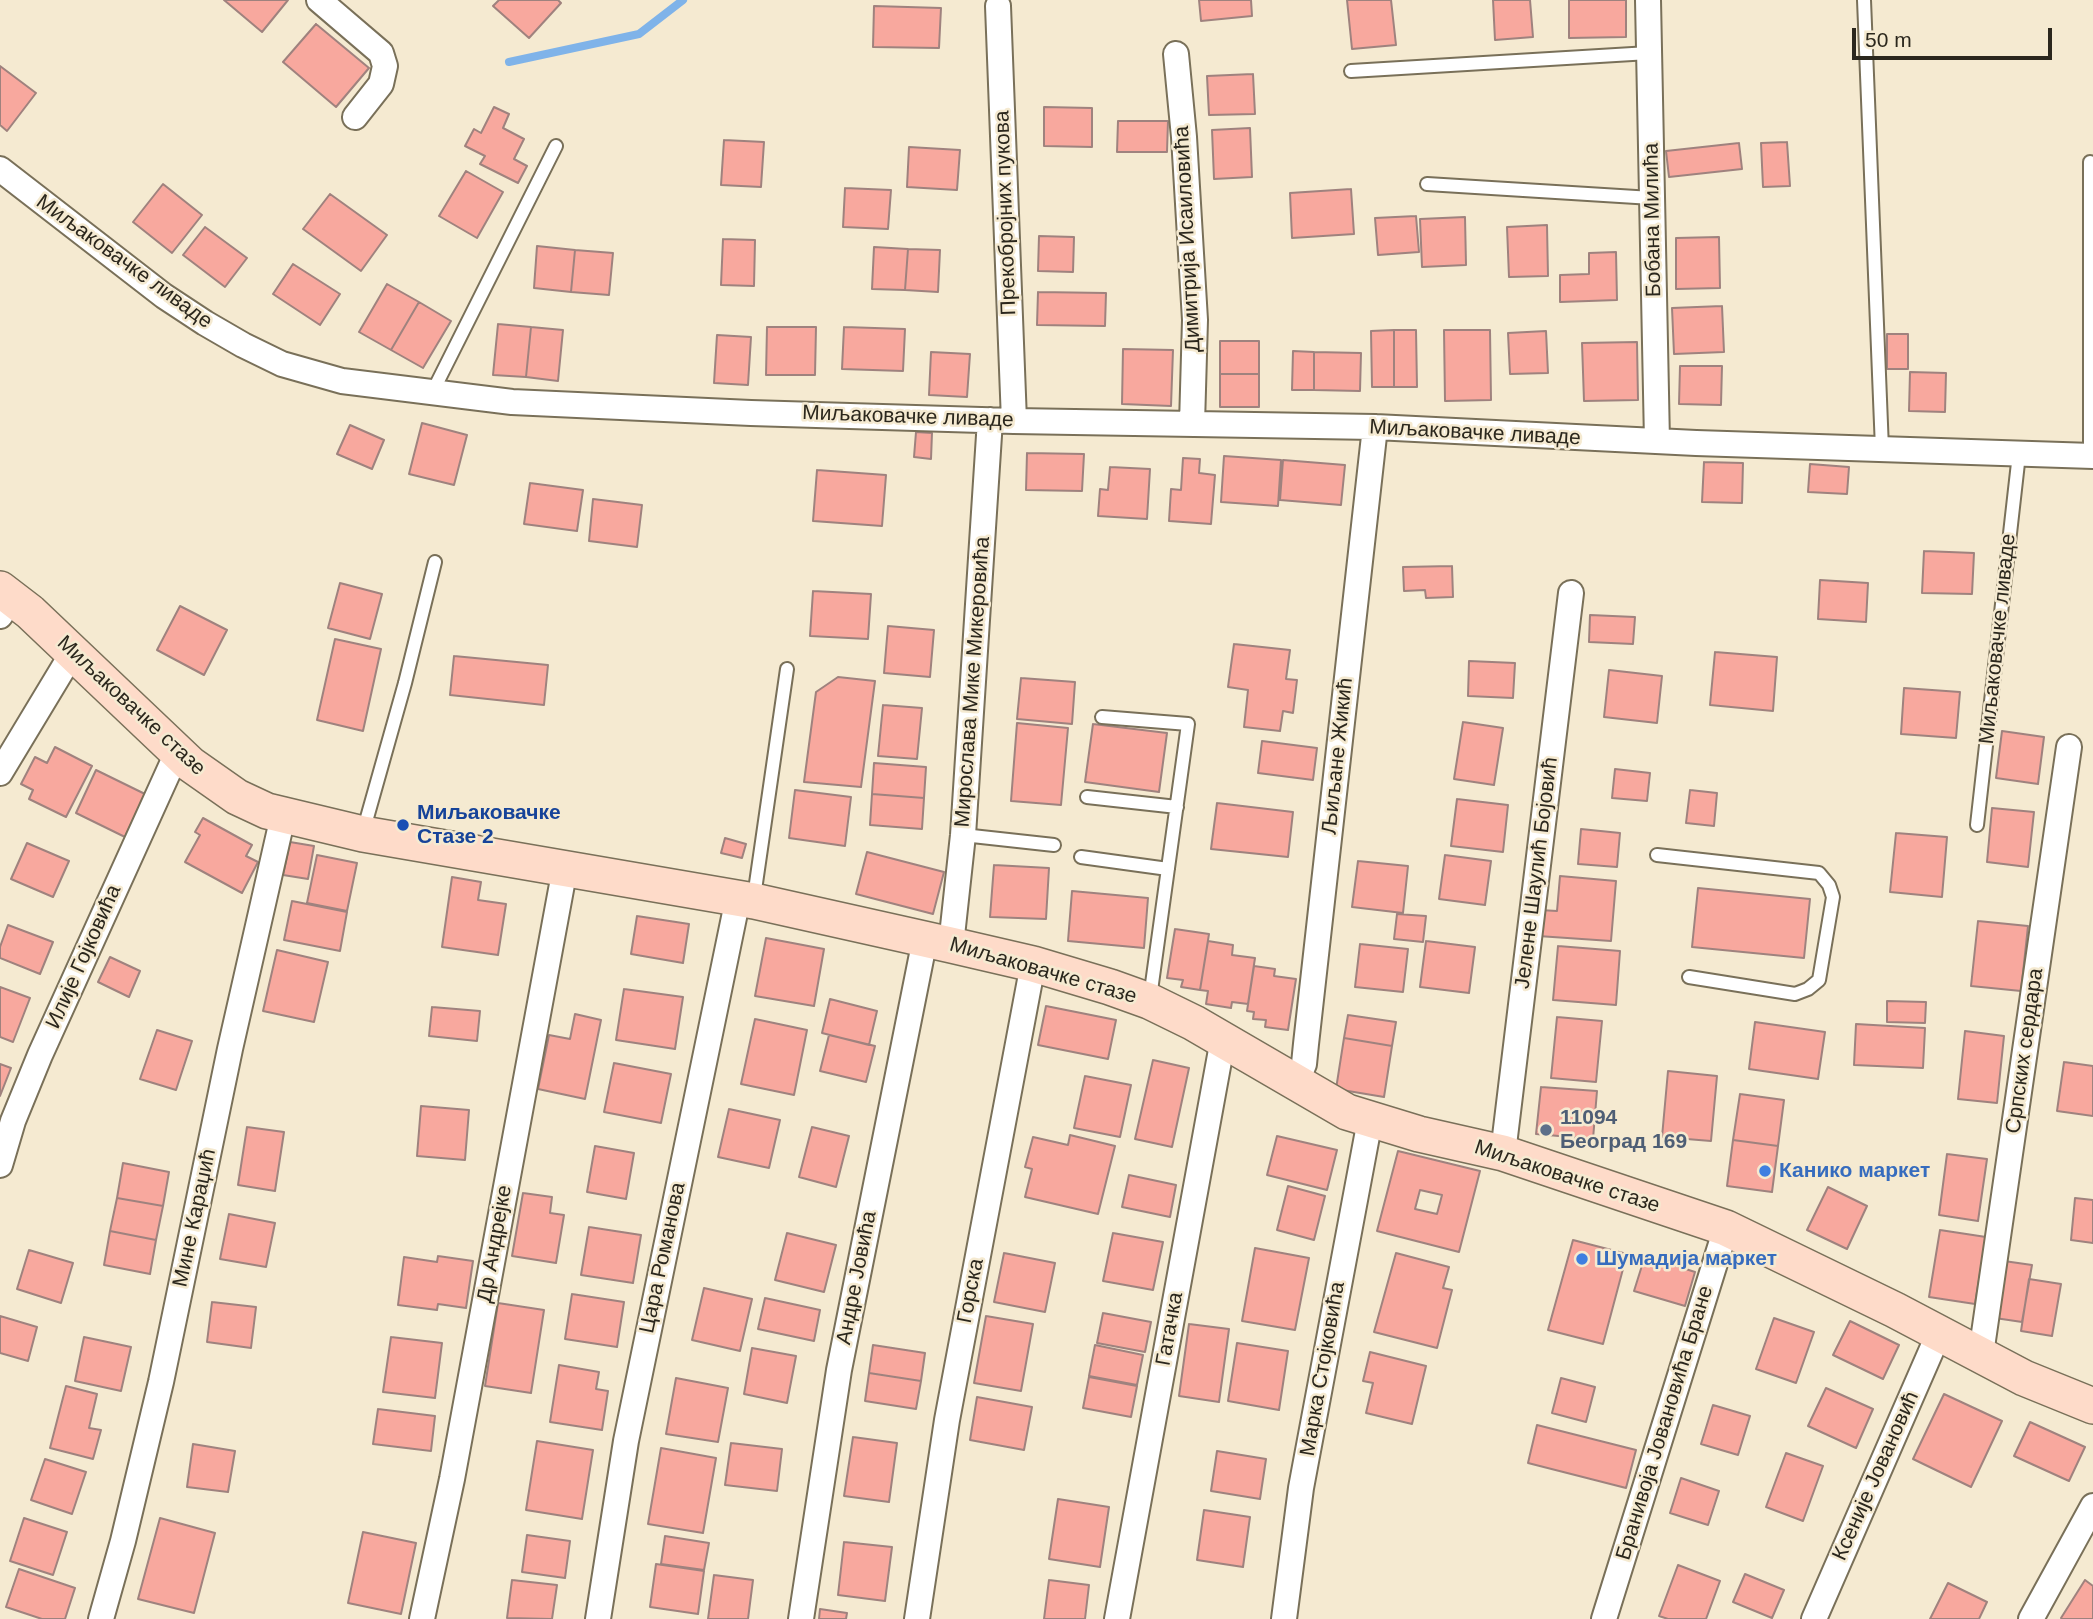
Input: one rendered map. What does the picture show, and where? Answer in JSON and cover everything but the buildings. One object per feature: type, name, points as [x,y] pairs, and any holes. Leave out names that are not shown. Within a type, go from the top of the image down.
[{"type":"street","points":[[319,0],[381,53],[385,66],[381,83],[355,117]]},
{"type":"street","name":"Бобана Милића","points":[[1648,0],[1657,441]]},
{"type":"street","name":"Прекобројних пукова","points":[[998,6],[1002,420]]},
{"type":"street","name":"Димитрија Исаиловића","points":[[1176,54],[1184,136],[1195,320],[1192,424]]},
{"type":"street","name":"Миљаковачке ливаде","points":[[0,169],[164,296],[243,345],[282,364],[342,381],[512,402],[751,413],[1375,427],[1657,441],[2091,456]]},
{"type":"street","name":"Мирослава Мике Микеровића","points":[[938,942],[963,835],[1002,420]]},
{"type":"street","name":"Љиљане Жикић","points":[[1296,1083],[1304,1064],[1375,427]]},
{"type":"street","name":"Јелене Шаулић Бојовић","points":[[1503,1153],[1571,593]]},
{"type":"street","name":"Миљаковачке стазе","points":[[4,601],[30,612],[177,753],[209,779],[251,805],[284,816],[363,834],[746,899],[1033,964],[1110,987],[1149,1001],[1223,1039],[1347,1112],[1419,1134],[1503,1153],[1726,1227],[2024,1378],[2093,1406]]},
{"type":"street","points":[[0,773],[73,652]]},
{"type":"street","name":"Српских сердара","points":[[1981,1354],[2069,747]]},
{"type":"street","name":"Илије Гојковића","points":[[0,1166],[13,1121],[40,1055],[177,753]]},
{"type":"street","name":"Мине Караџић","points":[[101,1619],[123,1541],[161,1382],[230,1049],[284,816]]},
{"type":"street","name":"Др Андрејке","points":[[422,1619],[452,1479],[565,867]]},
{"type":"street","name":"Цара Романова","points":[[598,1619],[626,1441],[746,899]]},
{"type":"street","name":"Андре Јовића","points":[[801,1619],[838,1370],[938,942]]},
{"type":"street","name":"Горска","points":[[916,1619],[947,1420],[1033,964]]},
{"type":"street","name":"Гатачка","points":[[1117,1619],[1223,1039]]},
{"type":"street","name":"Марка Стојковића","points":[[1284,1619],[1301,1488],[1370,1120]]},
{"type":"street","name":"Бранивоја Јовановића Бране","points":[[1604,1619],[1726,1227]]},
{"type":"street","name":"Ксеније Јовановић","points":[[1814,1619],[1939,1333]]},
{"type":"street","points":[[2031,1619],[2093,1506]]},
{"type":"lane","points":[[1864,0],[1882,449]]},
{"type":"lane","points":[[1350,71],[1649,53]]},
{"type":"lane","points":[[432,393],[555,146]]},
{"type":"lane","name":"Миљаковачке ливаде","points":[[2090,162],[2091,456]]},
{"type":"lane","points":[[1427,184],[1652,198]]},
{"type":"lane","name":"Миљаковачке ливаде","points":[[1978,825],[2019,454]]},
{"type":"lane","points":[[363,834],[435,562]]},
{"type":"lane","points":[[746,899],[787,669]]},
{"type":"lane","points":[[1101,717],[1188,724],[1149,1001]]},
{"type":"lane","points":[[1087,797],[1177,807]]},
{"type":"lane","points":[[963,835],[1054,845]]},
{"type":"lane","points":[[1657,855],[1819,873],[1829,885],[1833,897],[1819,979],[1808,989],[1794,994],[1689,977]]},
{"type":"lane","points":[[1081,857],[1168,869]]},
{"type":"waterway","points":[[509,62],[639,34],[683,0]]},
{"type":"place","name":"Миљаковачке Стазе 2","points":[[403,825]]},
{"type":"place","name":"11094 Београд 169","points":[[1546,1130]]},
{"type":"place","name":"Канико маркет","points":[[1765,1171]]},
{"type":"place","name":"Шумадија маркет","points":[[1582,1259]]}]
